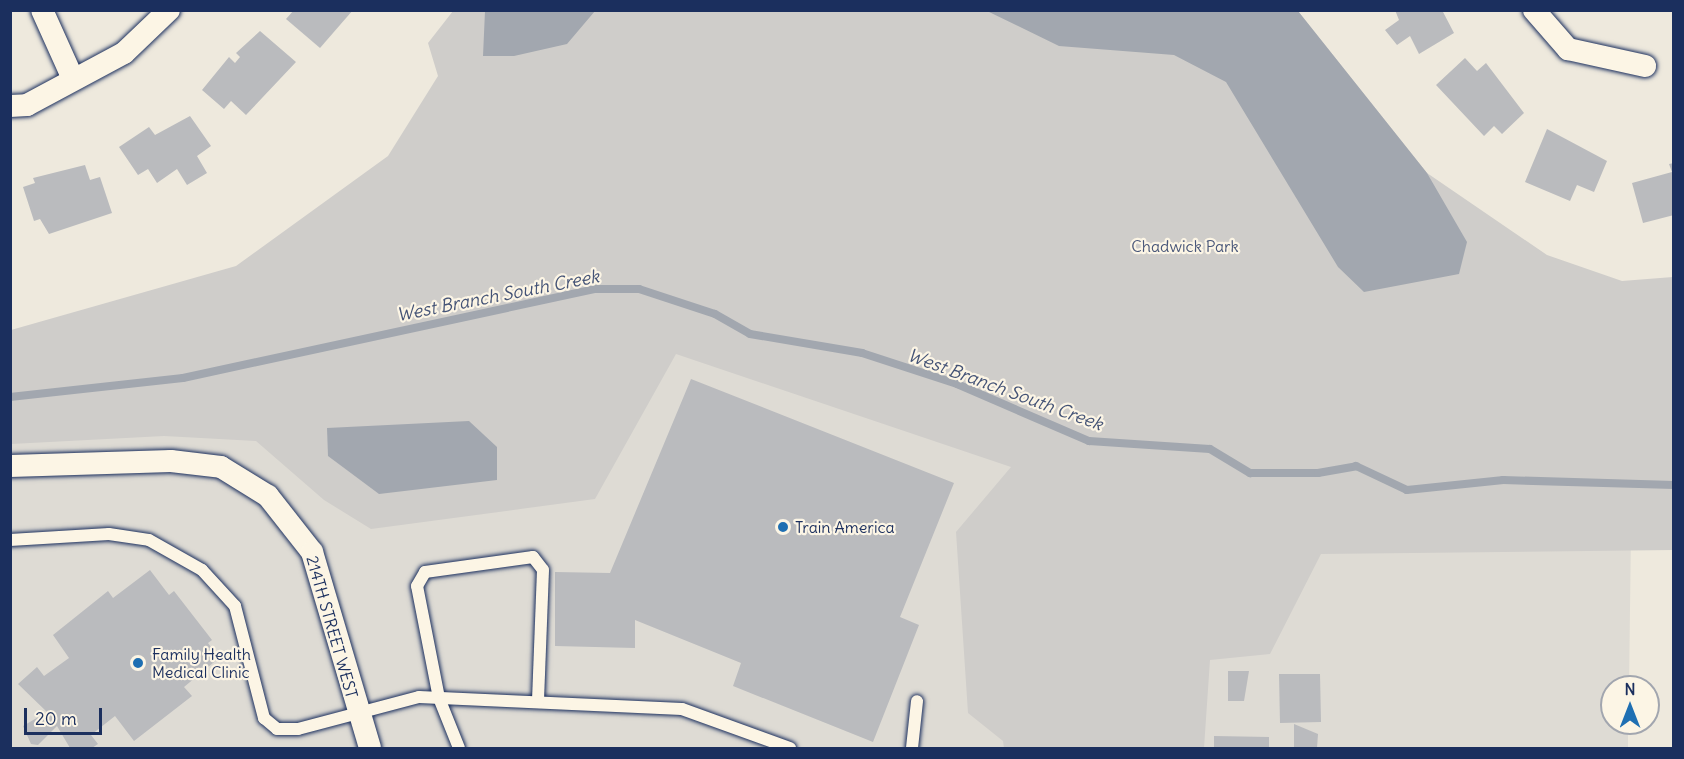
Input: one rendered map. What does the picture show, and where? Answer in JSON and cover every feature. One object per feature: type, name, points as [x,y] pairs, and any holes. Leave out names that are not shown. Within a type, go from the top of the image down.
[{"type":"street","points":[[42,10],[73,79]]},
{"type":"street","points":[[10,106],[27,105],[124,52],[169,10]]},
{"type":"street","points":[[1534,10],[1568,50],[1645,66]]},
{"type":"street","name":"214TH STREET WEST","points":[[10,466],[171,461],[221,467],[268,496],[312,552],[357,714],[370,748]]},
{"type":"lane","points":[[10,540],[109,534],[150,540],[202,570],[235,606],[264,718],[277,729],[357,714],[419,697],[682,709],[790,748]]},
{"type":"lane","points":[[459,748],[439,698],[417,586],[425,572],[533,557],[543,570],[538,702]]},
{"type":"lane","points":[[912,748],[917,701]]},
{"type":"shaded area","points":[[485,10],[595,11],[567,44],[514,56],[483,56]]},
{"type":"shaded area","points":[[987,11],[1298,11],[1427,173],[1467,242],[1459,274],[1364,292],[1338,267],[1226,82],[1174,55],[1059,46]]},
{"type":"shaded area","points":[[585,320],[1631,532],[1629,675],[1600,675],[1600,735],[1628,735],[1628,748],[11,748],[11,429]]},
{"type":"shaded area","points":[[469,421],[497,447],[497,480],[379,494],[328,456],[327,428]]},
{"type":"green space","name":"Chadwick Park","points":[[453,11],[1298,11],[1427,173],[1547,255],[1622,281],[1673,277],[1673,550],[1321,554],[1270,654],[1210,660],[1204,748],[1004,748],[1003,741],[968,713],[956,532],[1011,467],[676,354],[595,499],[371,529],[324,500],[256,441],[164,436],[11,444],[11,330],[236,266],[388,156],[438,76],[428,43]]},
{"type":"building","points":[[294,10],[353,10],[320,48],[286,19]]},
{"type":"building","points":[[1395,10],[1442,10],[1454,33],[1419,54],[1410,36],[1397,45],[1385,30],[1399,20]]},
{"type":"building","points":[[260,31],[296,62],[246,115],[231,101],[224,109],[202,90],[229,57],[235,63],[240,57],[236,53]]},
{"type":"building","points":[[1465,58],[1477,71],[1486,63],[1524,113],[1502,134],[1494,126],[1484,136],[1436,85]]},
{"type":"building","points":[[190,116],[211,146],[197,156],[207,173],[187,185],[177,169],[157,183],[148,169],[138,175],[119,147],[149,127],[155,135]]},
{"type":"building","points":[[1547,129],[1607,161],[1594,192],[1577,185],[1570,201],[1525,182]]},
{"type":"building","points":[[1674,163],[1674,215],[1643,223],[1632,183],[1672,172],[1669,164]]},
{"type":"building","points":[[85,165],[90,180],[100,177],[112,213],[49,234],[40,219],[34,221],[23,187],[35,183],[33,178]]},
{"type":"building","name":"Train America","points":[[691,379],[954,483],[900,617],[919,625],[873,742],[733,686],[741,663],[635,620],[635,648],[555,646],[555,572],[610,573]]},
{"type":"building","name":"Family Health Medical Clinic","points":[[150,570],[169,595],[174,591],[212,640],[208,643],[219,658],[184,687],[192,696],[134,741],[115,716],[91,735],[98,744],[92,748],[70,748],[57,726],[38,745],[31,744],[23,726],[47,712],[18,684],[37,667],[44,676],[69,658],[53,635],[108,591],[113,598]]},
{"type":"building","points":[[1228,671],[1249,671],[1244,701],[1228,701]]},
{"type":"building","points":[[1279,674],[1320,674],[1321,722],[1280,723]]},
{"type":"building","points":[[1294,724],[1318,734],[1317,748],[1294,748]]},
{"type":"building","points":[[1214,736],[1269,737],[1269,748],[1214,748]]},
{"type":"waterway","name":"West Branch South Creek","points":[[10,397],[183,378],[595,289],[639,289],[715,314],[750,334],[862,353],[957,384],[1089,441],[1210,449],[1250,473],[1318,473],[1356,466],[1407,490],[1503,480],[1674,485]]},
{"type":"place","name":"Train America","points":[[783,527]]},
{"type":"place","name":"Family Health Medical Clinic","points":[[138,663]]}]
